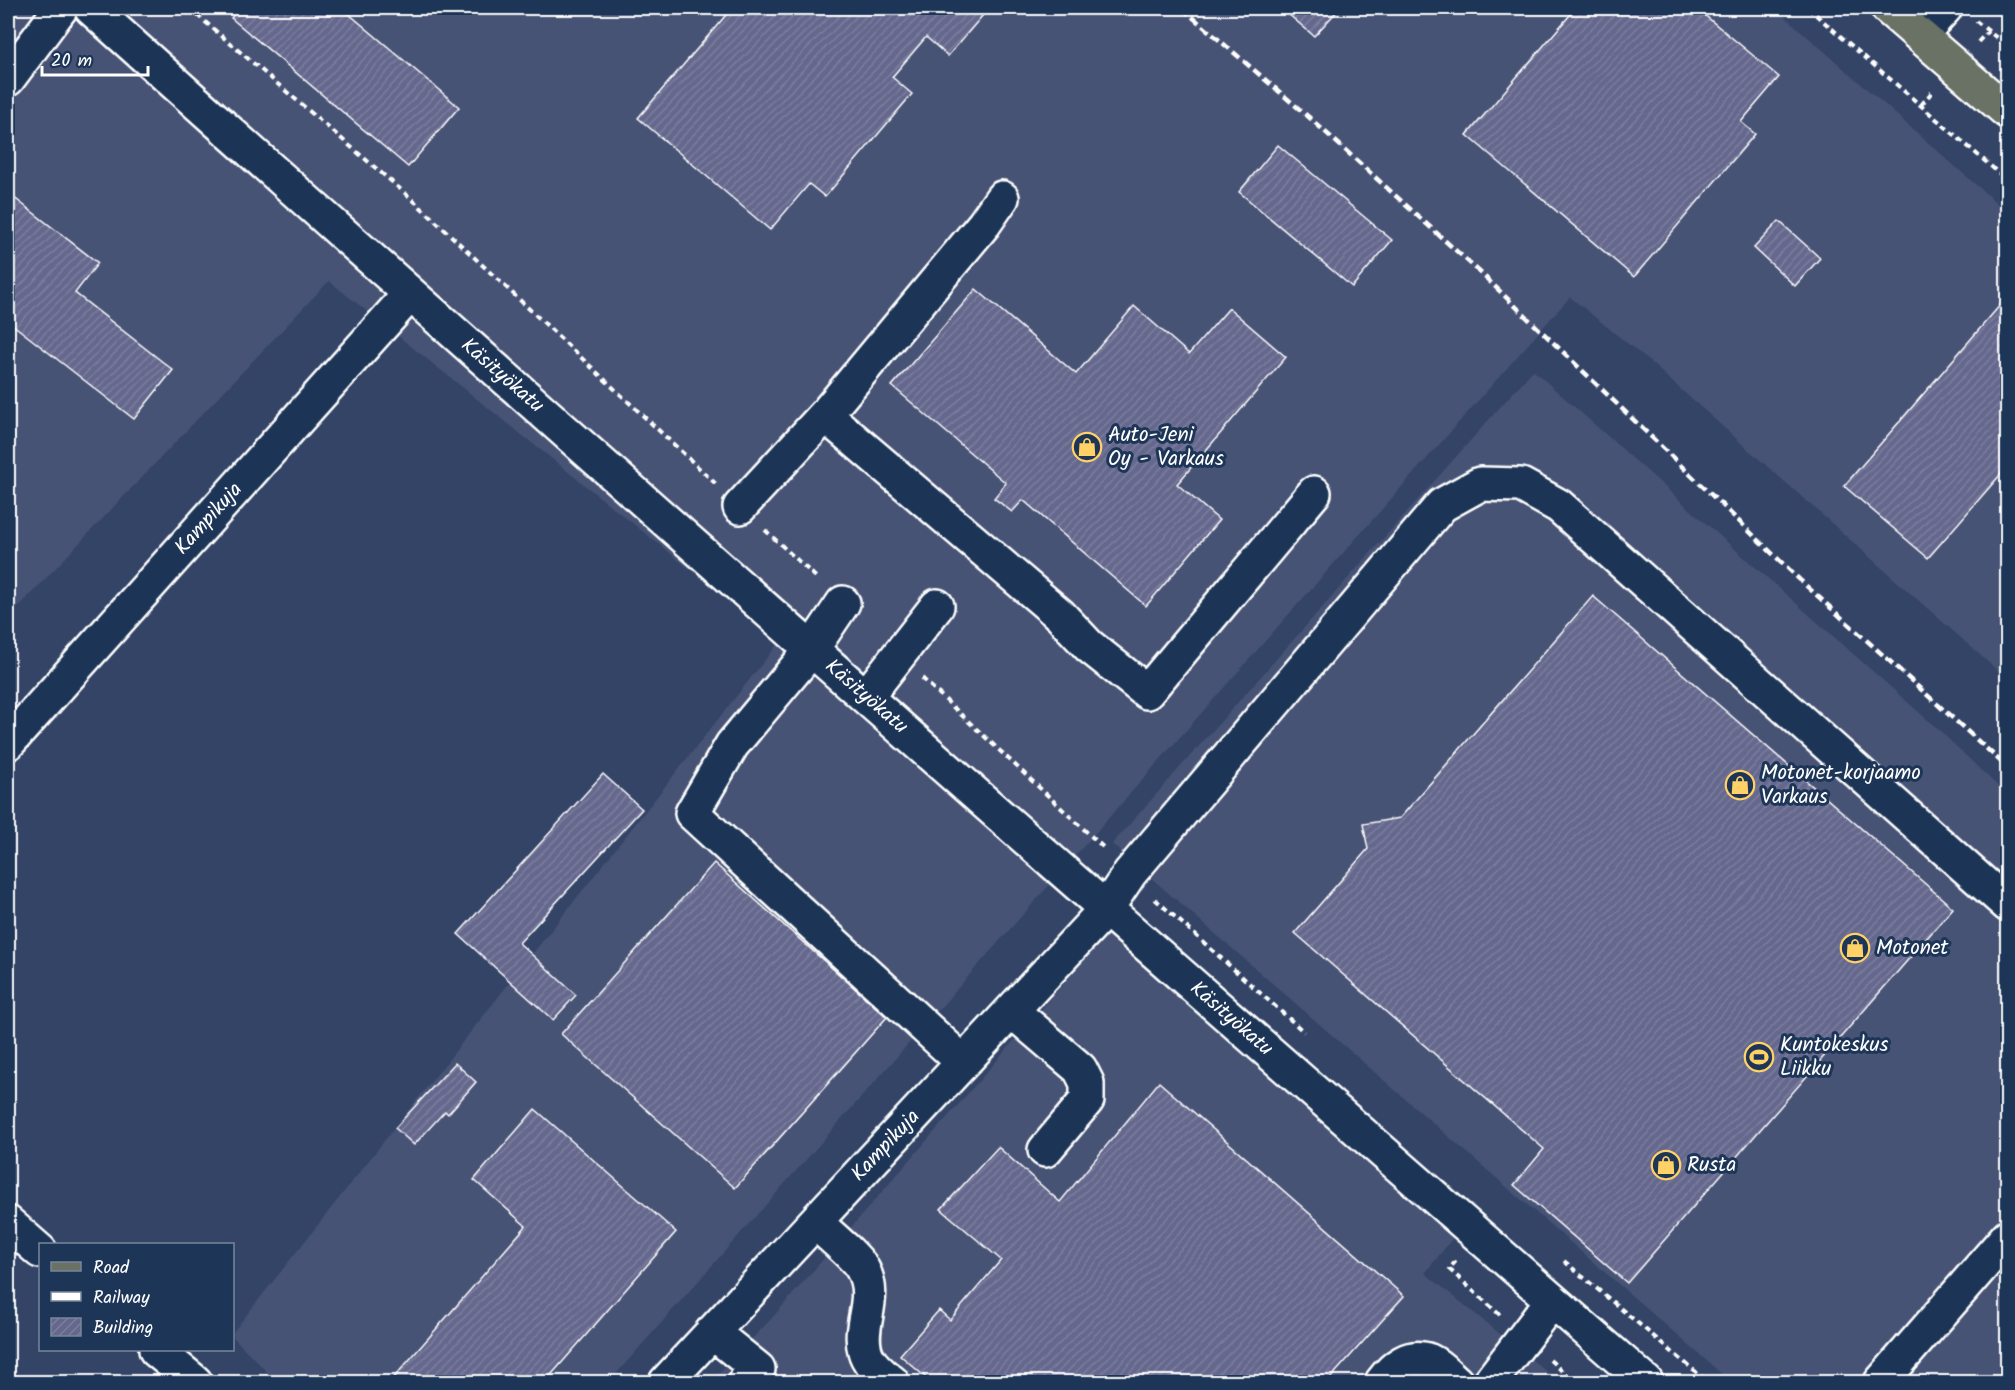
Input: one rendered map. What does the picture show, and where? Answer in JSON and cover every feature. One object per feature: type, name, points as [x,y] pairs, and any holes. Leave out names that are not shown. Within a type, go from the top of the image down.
[{"type":"main road","points":[[1888,8],[2007,112]]},
{"type":"street","points":[[8,79],[61,8]]},
{"type":"street","name":"Käsityökatu","points":[[91,8],[410,294],[1646,1383]]},
{"type":"street","points":[[1920,35],[1959,13]]},
{"type":"street","points":[[741,507],[825,415],[984,224],[1002,198]]},
{"type":"street","name":"Kampikuja","points":[[8,743],[410,294]]},
{"type":"street","points":[[825,415],[1060,615],[1089,646],[1147,692],[1314,493]]},
{"type":"street","name":"Kampikuja","points":[[666,1383],[1106,909],[1130,873],[1443,505],[1480,484],[1521,485],[1559,506],[2007,905]]},
{"type":"street","points":[[843,603],[812,649],[732,745],[692,813],[963,1062]]},
{"type":"street","points":[[866,697],[937,606]]},
{"type":"street","points":[[1012,1011],[1080,1069],[1087,1083],[1087,1100],[1045,1150]]},
{"type":"street","points":[[815,1222],[862,1266],[868,1286],[864,1332],[865,1351],[879,1372],[892,1383]]},
{"type":"street","points":[[8,1223],[39,1250]]},
{"type":"street","points":[[1881,1383],[2007,1236]]},
{"type":"street","points":[[1490,1383],[1552,1300]]},
{"type":"street","points":[[712,1332],[759,1378]]},
{"type":"street","points":[[157,1351],[195,1383]]},
{"type":"street","points":[[1382,1383],[1390,1371],[1403,1361],[1418,1359],[1431,1361],[1456,1383]]},
{"type":"path","points":[[189,8],[413,201],[843,603]]},
{"type":"path","points":[[1808,8],[2007,181]]},
{"type":"path","points":[[1959,13],[2007,47]]},
{"type":"path","points":[[898,656],[1149,893],[1307,1035]]},
{"type":"path","points":[[1562,1259],[1708,1383]]},
{"type":"shaded area","points":[[8,8],[1775,8],[2007,212],[2007,679],[1643,356],[1570,297],[609,1382],[277,1382],[234,1338],[234,1331],[780,641],[329,281],[8,618]]},
{"type":"shaded area","points":[[1533,370],[1939,730],[2007,795],[2007,1382],[1731,1382],[1112,844]]},
{"type":"shaded area","points":[[1106,935],[1453,1238],[1425,1273],[1559,1382],[711,1382],[772,1318]]},
{"type":"building","points":[[240,8],[342,8],[459,107],[408,167],[231,18]]},
{"type":"building","points":[[732,8],[989,8],[948,56],[926,37],[892,77],[912,94],[825,197],[809,184],[770,230],[638,118]]},
{"type":"building","points":[[1281,8],[1340,8],[1314,36]]},
{"type":"building","points":[[1576,8],[1619,8],[1623,11],[1626,8],[1696,8],[1779,77],[1741,122],[1755,134],[1634,277],[1467,135]]},
{"type":"building","points":[[1278,145],[1392,240],[1352,287],[1239,192]]},
{"type":"building","points":[[8,193],[98,263],[75,293],[173,370],[134,419],[8,321]]},
{"type":"building","points":[[1779,221],[1820,258],[1795,286],[1754,248]]},
{"type":"building","points":[[976,289],[1076,374],[1134,306],[1189,354],[1229,308],[1286,357],[1177,484],[1219,520],[1146,606],[1023,500],[1012,512],[994,498],[1006,483],[892,386]]},
{"type":"building","points":[[2008,296],[2008,466],[1928,558],[1844,486]]},
{"type":"building","points":[[1593,596],[1953,908],[1627,1283],[1514,1185],[1544,1149],[1295,933],[1368,849],[1363,824],[1400,818]]},
{"type":"building","points":[[603,774],[642,809],[519,943],[576,995],[553,1020],[458,934]]},
{"type":"building","points":[[714,863],[887,1017],[735,1188],[561,1034]]},
{"type":"building","points":[[455,1063],[476,1082],[448,1114],[445,1111],[414,1145],[395,1128]]},
{"type":"building","points":[[1159,1082],[1404,1296],[1327,1382],[931,1382],[900,1355],[939,1310],[950,1320],[1001,1260],[941,1209],[998,1147],[1060,1202]]},
{"type":"building","points":[[535,1109],[676,1232],[545,1382],[390,1382],[526,1226],[474,1180]]},
{"type":"railway","points":[[1182,8],[1311,119],[1484,276],[1801,581],[2008,768]]},
{"type":"railway","points":[[8,1375],[16,1382]]},
{"type":"place","name":"Auto-Jeni Oy - Varkaus","points":[[1087,447]]},
{"type":"place","name":"Motonet-korjaamo Varkaus","points":[[1740,785]]},
{"type":"place","name":"Motonet","points":[[1855,948]]},
{"type":"place","name":"Kuntokeskus Liikku","points":[[1759,1057]]},
{"type":"place","name":"Rusta","points":[[1666,1165]]}]
